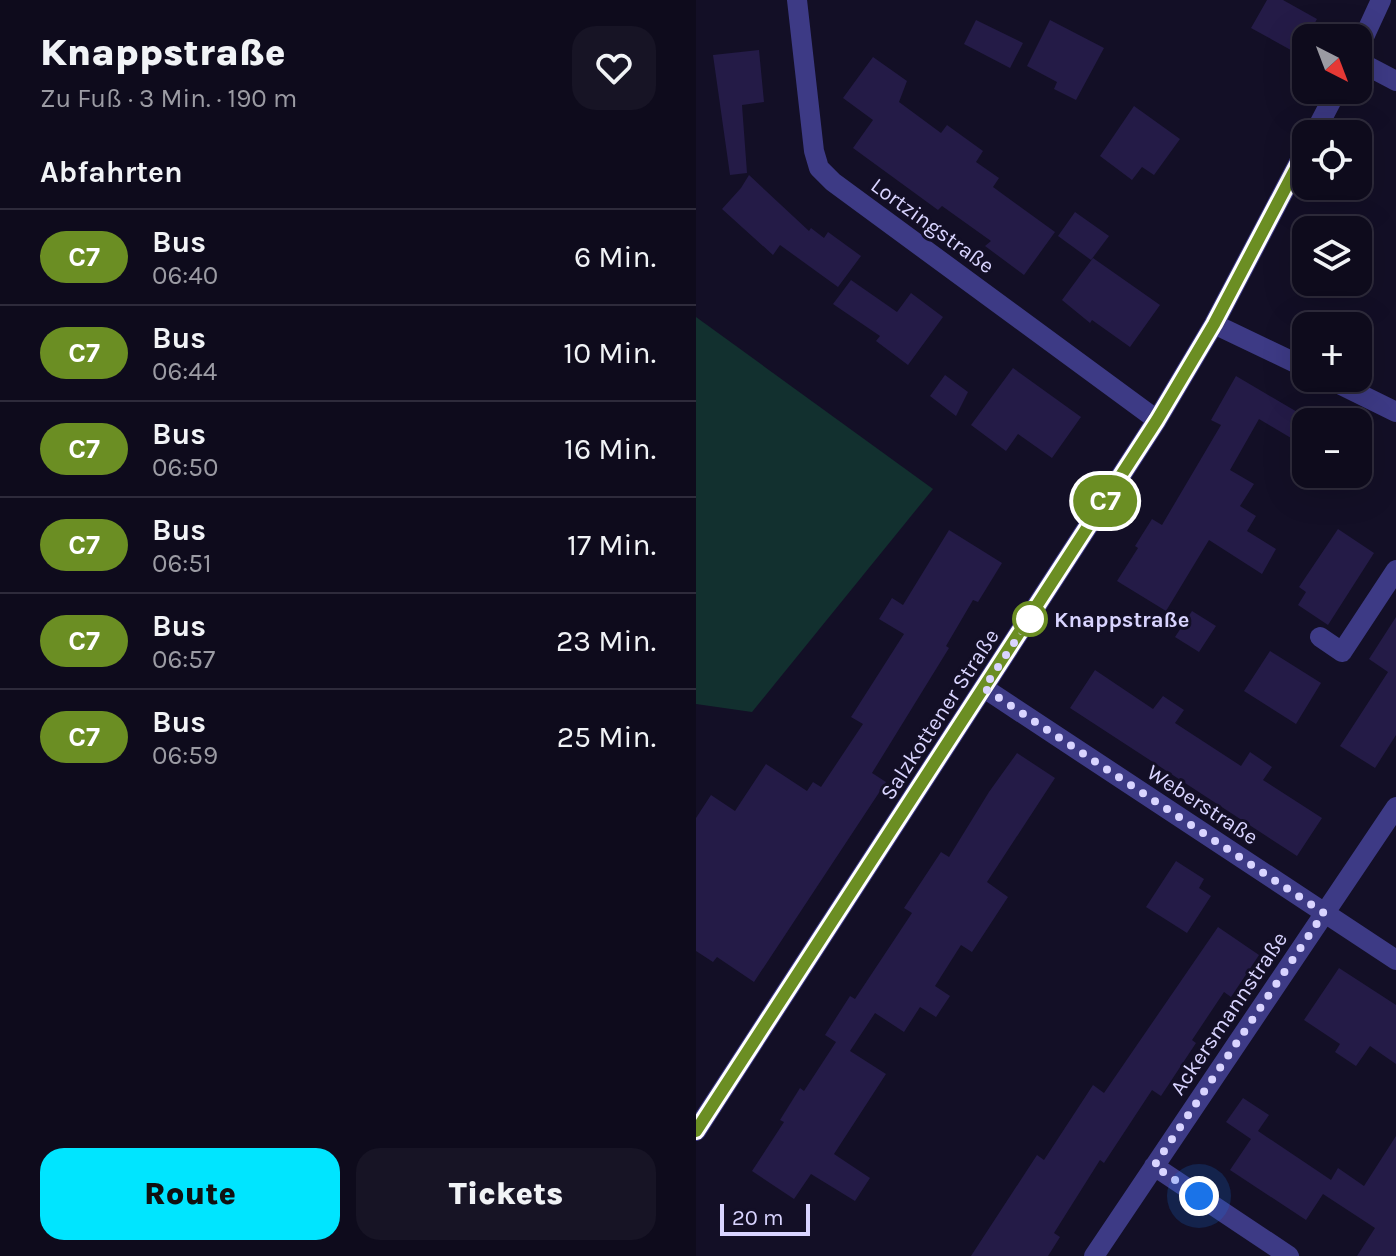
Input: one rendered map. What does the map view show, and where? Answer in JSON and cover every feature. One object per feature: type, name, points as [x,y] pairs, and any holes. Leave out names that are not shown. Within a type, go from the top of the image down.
[{"type":"street","name":"Lortzingstraße","points":[[797,0],[814,151],[819,168],[833,182],[1157,420]]},
{"type":"street","points":[[1370,24],[1381,0]]},
{"type":"street","points":[[1372,68],[1396,81]]},
{"type":"street","name":"Salzkottener Straße","points":[[696,1131],[1157,420],[1214,324],[1292,176]]},
{"type":"street","points":[[1214,324],[1292,361]]},
{"type":"street","points":[[1355,392],[1396,412]]},
{"type":"street","points":[[1320,637],[1342,652],[1396,570]]},
{"type":"street","name":"Weberstraße","points":[[984,688],[1396,960]]},
{"type":"street","name":"Ackersmannstraße","points":[[1094,1256],[1396,807]]},
{"type":"street","points":[[1154,1166],[1289,1256]]},
{"type":"green space","points":[[696,317],[933,489],[752,712],[696,704]]},
{"type":"building","points":[[1267,0],[1283,0],[1317,19],[1314,24],[1292,24],[1292,51],[1251,28]]},
{"type":"building","points":[[976,20],[1023,43],[1010,68],[964,44]]},
{"type":"building","points":[[1050,20],[1104,48],[1076,100],[1054,89],[1057,82],[1027,66]]},
{"type":"building","points":[[759,50],[764,102],[742,105],[747,173],[730,175],[713,55]]},
{"type":"building","points":[[873,57],[907,81],[899,102],[941,133],[947,125],[983,151],[976,162],[999,178],[993,187],[1055,232],[1024,275],[985,246],[991,241],[942,206],[938,210],[853,148],[873,120],[843,98]]},
{"type":"building","points":[[1134,106],[1180,139],[1154,175],[1142,167],[1132,180],[1100,156]]},
{"type":"building","points":[[749,175],[809,231],[811,228],[824,238],[828,232],[861,256],[838,287],[780,245],[773,255],[722,209]]},
{"type":"building","points":[[1075,212],[1109,236],[1091,260],[1058,236]]},
{"type":"building","points":[[1093,258],[1160,305],[1130,347],[1092,320],[1090,323],[1062,300]]},
{"type":"building","points":[[851,280],[897,312],[911,293],[943,317],[908,365],[876,341],[880,336],[833,304]]},
{"type":"building","points":[[1013,368],[1081,417],[1052,458],[1018,434],[1006,451],[971,425]]},
{"type":"building","points":[[945,375],[968,392],[956,416],[930,396]]},
{"type":"building","points":[[1236,376],[1292,409],[1291,438],[1259,419],[1230,470],[1254,484],[1240,506],[1256,516],[1247,531],[1276,549],[1262,574],[1209,540],[1166,611],[1117,581],[1152,519],[1162,525],[1221,425],[1211,420]]},
{"type":"building","points":[[1338,529],[1374,553],[1328,625],[1298,605],[1306,592],[1299,587]]},
{"type":"building","points":[[949,530],[1002,563],[978,602],[973,600],[946,646],[949,648],[872,773],[886,782],[754,982],[717,957],[713,962],[696,951],[696,818],[711,795],[735,811],[766,764],[807,791],[813,782],[821,787],[863,724],[851,717],[904,634],[879,619],[892,598],[903,605]]},
{"type":"building","points":[[1192,611],[1216,626],[1199,652],[1175,637]]},
{"type":"building","points":[[1396,617],[1396,735],[1375,768],[1340,746],[1388,672],[1369,659]]},
{"type":"building","points":[[1270,651],[1321,683],[1296,724],[1244,691]]},
{"type":"building","points":[[1095,670],[1153,709],[1163,696],[1184,710],[1175,723],[1241,766],[1250,752],[1272,767],[1263,780],[1322,818],[1297,856],[1070,708]]},
{"type":"building","points":[[1017,753],[1055,778],[987,882],[1008,897],[972,952],[961,945],[935,986],[950,996],[936,1017],[920,1007],[904,1032],[875,1013],[850,1051],[886,1074],[834,1154],[870,1178],[855,1201],[811,1174],[794,1199],[752,1171],[784,1122],[780,1120],[800,1088],[804,1091],[836,1042],[825,1035],[850,996],[855,999],[912,913],[904,908],[941,852],[949,857]]},
{"type":"building","points":[[1176,861],[1204,879],[1199,888],[1211,896],[1187,933],[1146,907]]},
{"type":"building","points":[[1218,927],[1259,955],[1231,997],[1224,992],[1192,1040],[1196,1043],[1161,1096],[1152,1090],[1104,1163],[1100,1160],[1054,1233],[1060,1237],[1048,1256],[971,1256],[1037,1155],[1044,1160],[1093,1085],[1104,1093]]},
{"type":"building","points":[[1339,968],[1396,1005],[1396,1064],[1370,1046],[1356,1066],[1335,1052],[1340,1044],[1304,1020]]},
{"type":"building","points":[[1243,1098],[1269,1115],[1258,1131],[1331,1180],[1338,1168],[1364,1186],[1396,1136],[1396,1256],[1357,1256],[1375,1228],[1323,1194],[1306,1220],[1230,1170],[1251,1139],[1226,1122]]},
{"type":"bus line","name":"C7","points":[[696,1131],[1157,420],[1214,324],[1292,176]]},
{"type":"place","name":"Knappstraße","points":[[1030,619]]},
{"type":"route","points":[[1030,619],[984,688],[1324,913],[1154,1166],[1199,1196]]}]
